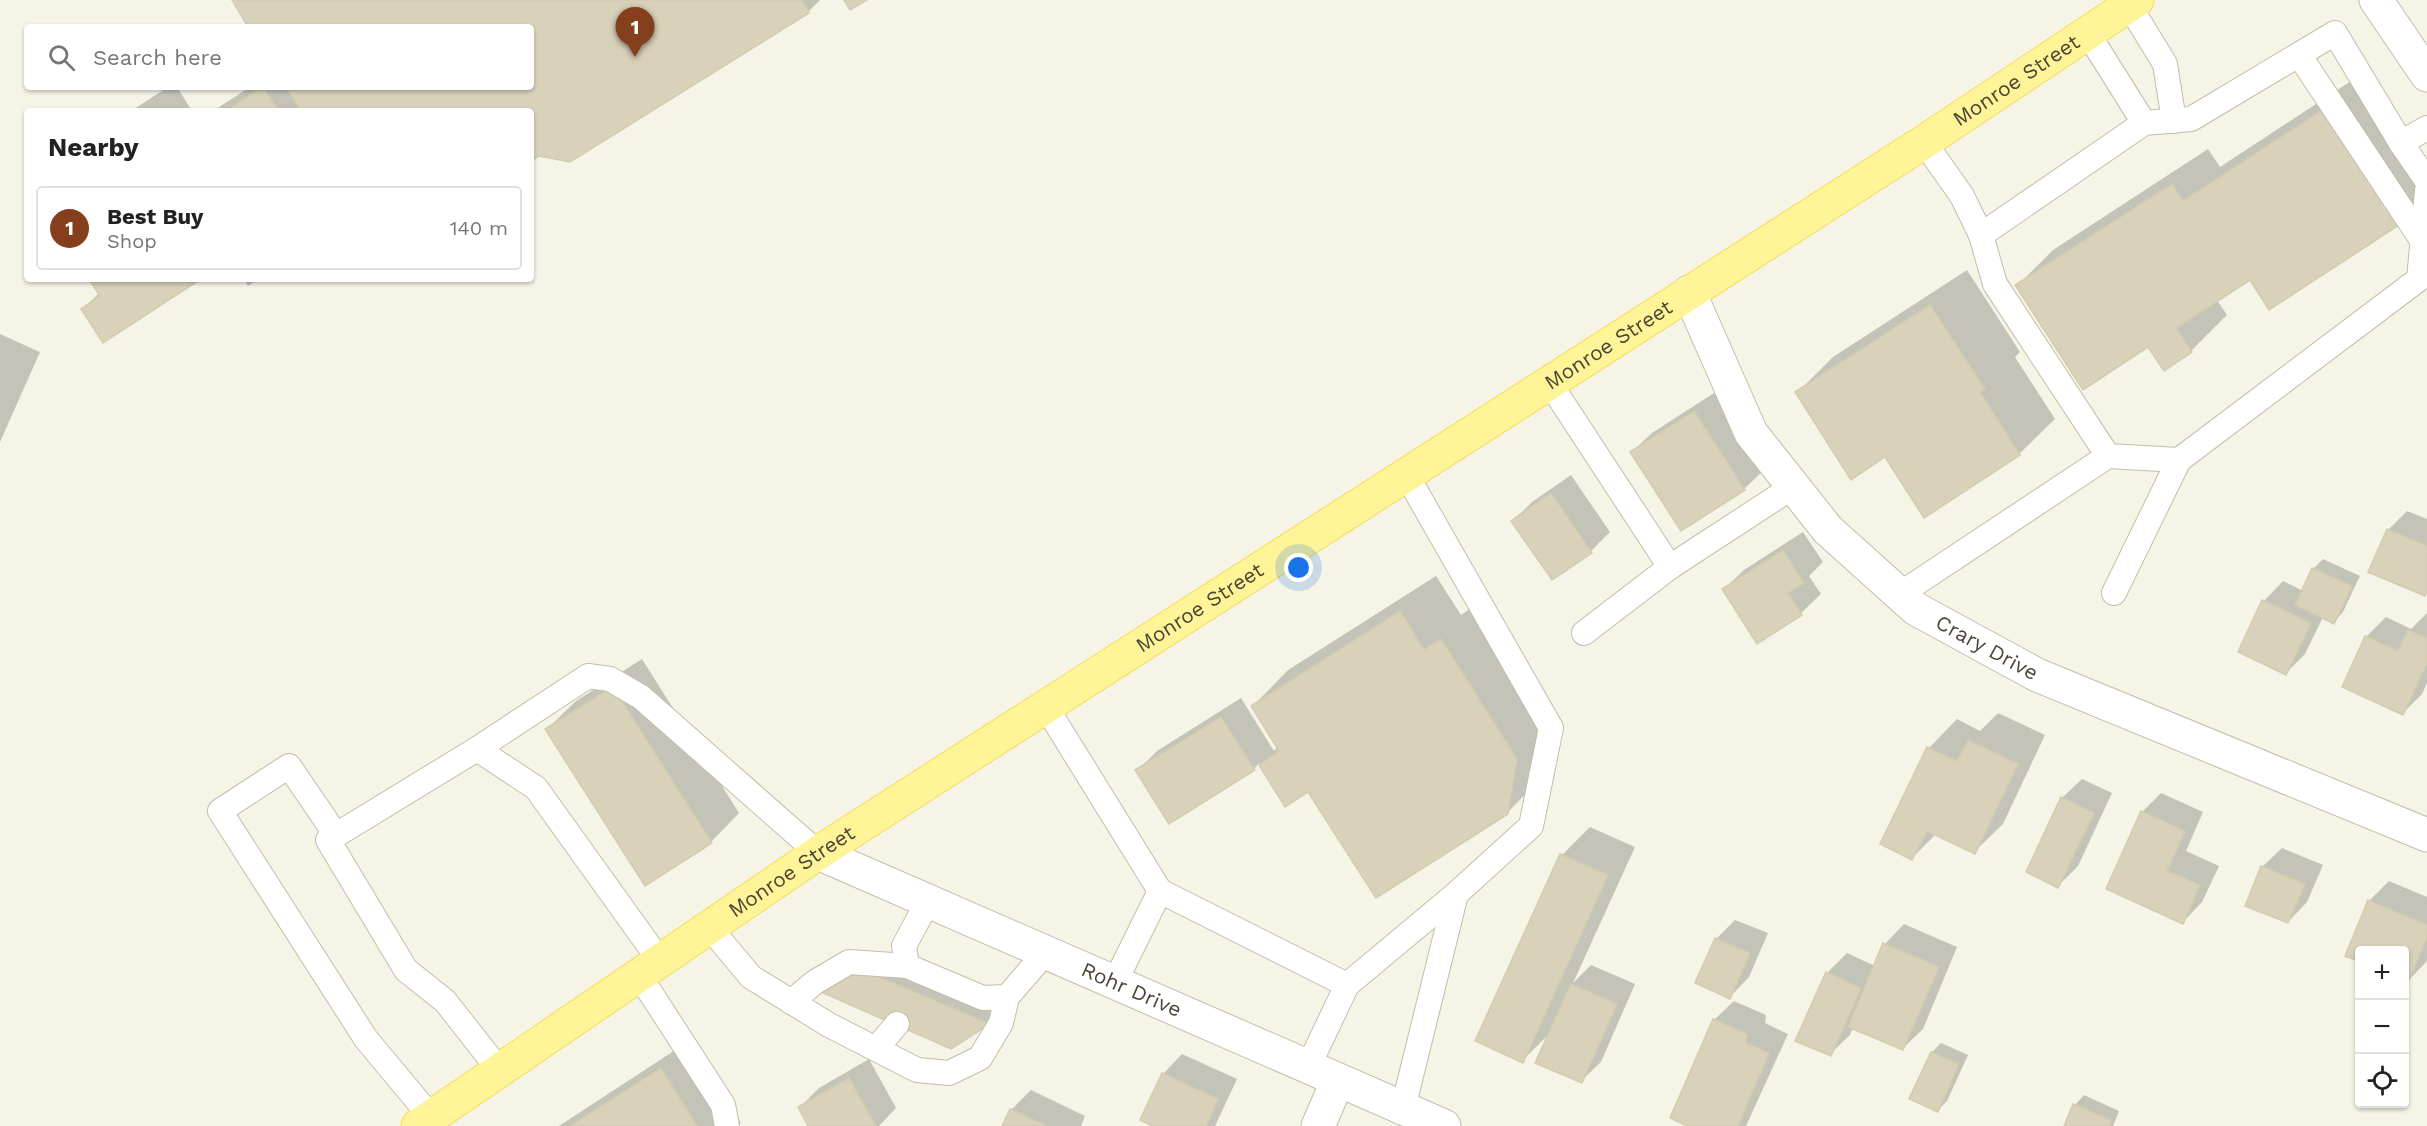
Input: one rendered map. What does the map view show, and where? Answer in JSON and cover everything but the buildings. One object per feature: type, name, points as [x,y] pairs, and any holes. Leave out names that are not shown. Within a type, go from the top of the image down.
[{"type":"main road","name":"Monroe Street","points":[[429,1123],[500,1071],[818,853],[1924,142],[2133,3]]},
{"type":"street","points":[[2376,0],[2427,75]]},
{"type":"street","name":"Crary Drive","points":[[1689,292],[1751,433],[1828,530],[1916,609],[2037,675],[2427,835]]},
{"type":"street","name":"Rohr Drive","points":[[818,853],[1444,1126]]},
{"type":"street","points":[[1318,1126],[1338,1080]]},
{"type":"lane","points":[[2133,3],[2165,64],[2174,121]]},
{"type":"lane","points":[[2087,32],[2144,123]]},
{"type":"lane","points":[[1982,235],[2144,123],[2191,119],[2335,33],[2401,144],[2427,181]]},
{"type":"lane","points":[[2299,55],[2422,240]]},
{"type":"lane","points":[[2401,144],[2427,128]]},
{"type":"lane","points":[[1924,142],[1962,195],[1982,235],[1995,284],[2108,456]]},
{"type":"lane","points":[[2114,593],[2179,460],[2419,279],[2427,191]]},
{"type":"lane","points":[[1550,382],[1670,567]]},
{"type":"lane","points":[[1900,594],[2108,456],[2179,460]]},
{"type":"lane","points":[[1308,1067],[1347,985],[1456,894],[1531,826],[1551,728],[1406,474]]},
{"type":"lane","points":[[1584,633],[1670,567],[1794,486]]},
{"type":"lane","points":[[500,1071],[445,1001],[406,970],[328,840],[588,676],[610,679],[641,697],[818,853]]},
{"type":"lane","points":[[1046,707],[1161,891],[1347,985]]},
{"type":"lane","points":[[477,748],[536,788],[650,968],[723,1106],[727,1126]]},
{"type":"lane","points":[[336,835],[289,766],[220,811],[366,1039],[429,1123]]},
{"type":"lane","points":[[1115,982],[1161,891]]},
{"type":"lane","points":[[1403,1108],[1456,894]]},
{"type":"lane","points":[[928,901],[904,946],[907,966],[929,987],[983,998],[1007,997]]},
{"type":"lane","points":[[710,928],[751,977],[791,1002],[829,1025],[917,1070],[949,1073],[980,1058],[1001,1023],[1007,997],[1047,951]]},
{"type":"lane","points":[[791,1002],[814,982],[849,962],[907,966]]},
{"type":"lane","points":[[876,1049],[897,1024]]},
{"type":"place","name":"Best Buy","points":[[635,57]]}]
